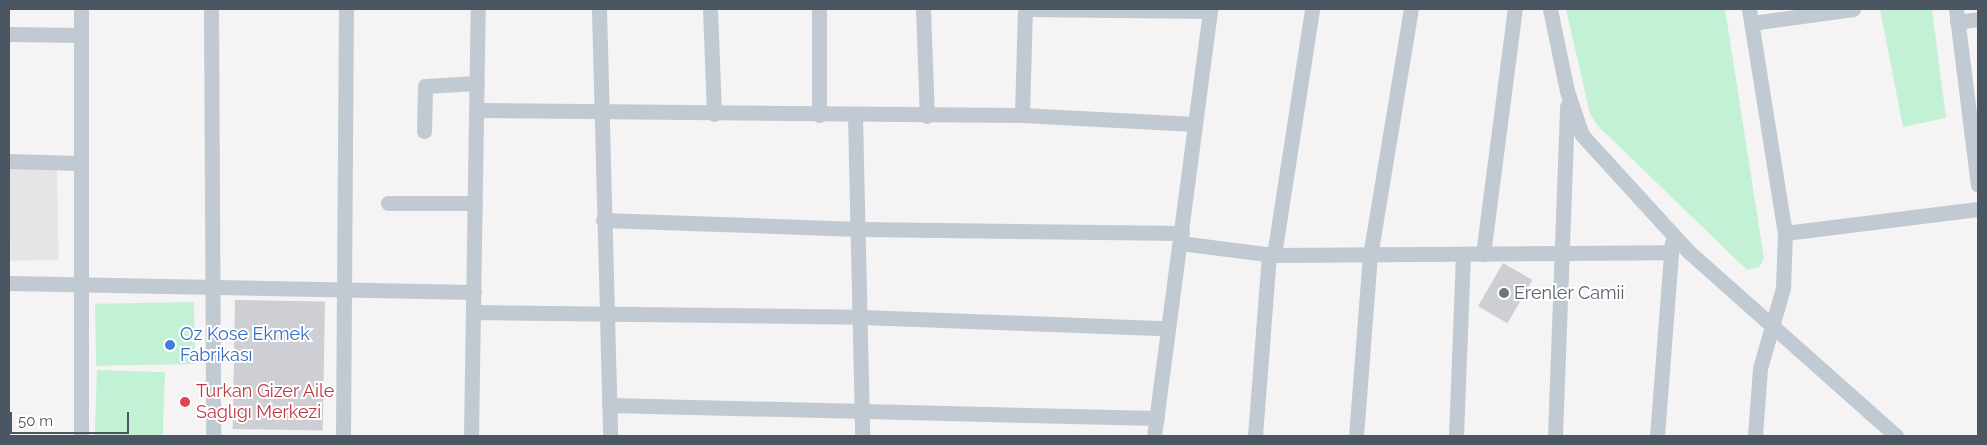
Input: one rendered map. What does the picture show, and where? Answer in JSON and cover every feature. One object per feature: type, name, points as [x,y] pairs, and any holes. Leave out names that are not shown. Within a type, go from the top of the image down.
[{"type":"street","points":[[81,9],[78,163],[83,284],[81,436]]},
{"type":"street","points":[[211,9],[213,436]]},
{"type":"street","points":[[342,436],[346,9]]},
{"type":"street","points":[[471,436],[478,9]]},
{"type":"street","points":[[599,9],[603,112],[605,314],[610,436]]},
{"type":"street","points":[[710,9],[714,114]]},
{"type":"street","points":[[819,9],[819,115]]},
{"type":"street","points":[[923,9],[926,116]]},
{"type":"street","points":[[1022,115],[1025,9],[1210,10],[1181,238],[1166,328],[1154,436]]},
{"type":"street","points":[[1255,436],[1271,255],[1312,9]]},
{"type":"street","points":[[1356,436],[1370,256],[1411,9]]},
{"type":"street","points":[[1483,254],[1515,9]]},
{"type":"street","points":[[1550,9],[1567,91],[1582,135],[1673,235],[1772,322],[1888,434]]},
{"type":"street","points":[[1755,436],[1760,368],[1772,322],[1784,288],[1785,233],[1750,16],[1853,9]]},
{"type":"street","points":[[1978,19],[1957,15],[1978,185]]},
{"type":"street","points":[[9,34],[79,35]]},
{"type":"street","points":[[424,131],[425,86],[477,83]]},
{"type":"street","points":[[1555,436],[1564,255],[1567,91]]},
{"type":"street","points":[[477,110],[855,116],[1022,115],[1195,124]]},
{"type":"street","points":[[855,116],[862,317],[862,436]]},
{"type":"street","points":[[9,161],[78,163]]},
{"type":"street","points":[[388,203],[475,203]]},
{"type":"street","points":[[1785,233],[1978,209]]},
{"type":"street","points":[[603,220],[859,230],[1181,238],[1271,255],[1564,255],[1672,252]]},
{"type":"street","points":[[1657,436],[1673,235]]},
{"type":"street","points":[[1456,436],[1463,254]]},
{"type":"street","points":[[9,283],[474,292]]},
{"type":"street","points":[[473,312],[862,317],[1166,328]]},
{"type":"street","points":[[609,405],[1157,418]]},
{"type":"shaded area","points":[[57,168],[59,260],[11,261],[9,169]]},
{"type":"green space","points":[[1566,9],[1725,9],[1764,259],[1759,267],[1747,270],[1598,126],[1590,114]]},
{"type":"green space","points":[[1880,9],[1932,10],[1946,118],[1903,127]]},
{"type":"green space","points":[[194,302],[195,364],[96,366],[95,304]]},
{"type":"green space","points":[[97,370],[165,372],[163,436],[95,436]]},
{"type":"building","name":"Erenler Camii","points":[[1503,263],[1532,280],[1507,323],[1478,306]]},
{"type":"building","points":[[235,300],[325,302],[323,431],[233,429]]},
{"type":"place","name":"Erenler Camii","points":[[1504,293]]},
{"type":"place","name":"Oz Kose Ekmek Fabrikası","points":[[170,345]]},
{"type":"place","name":"Turkan Gizer Aile Saglıgı Merkezi","points":[[185,402]]}]
